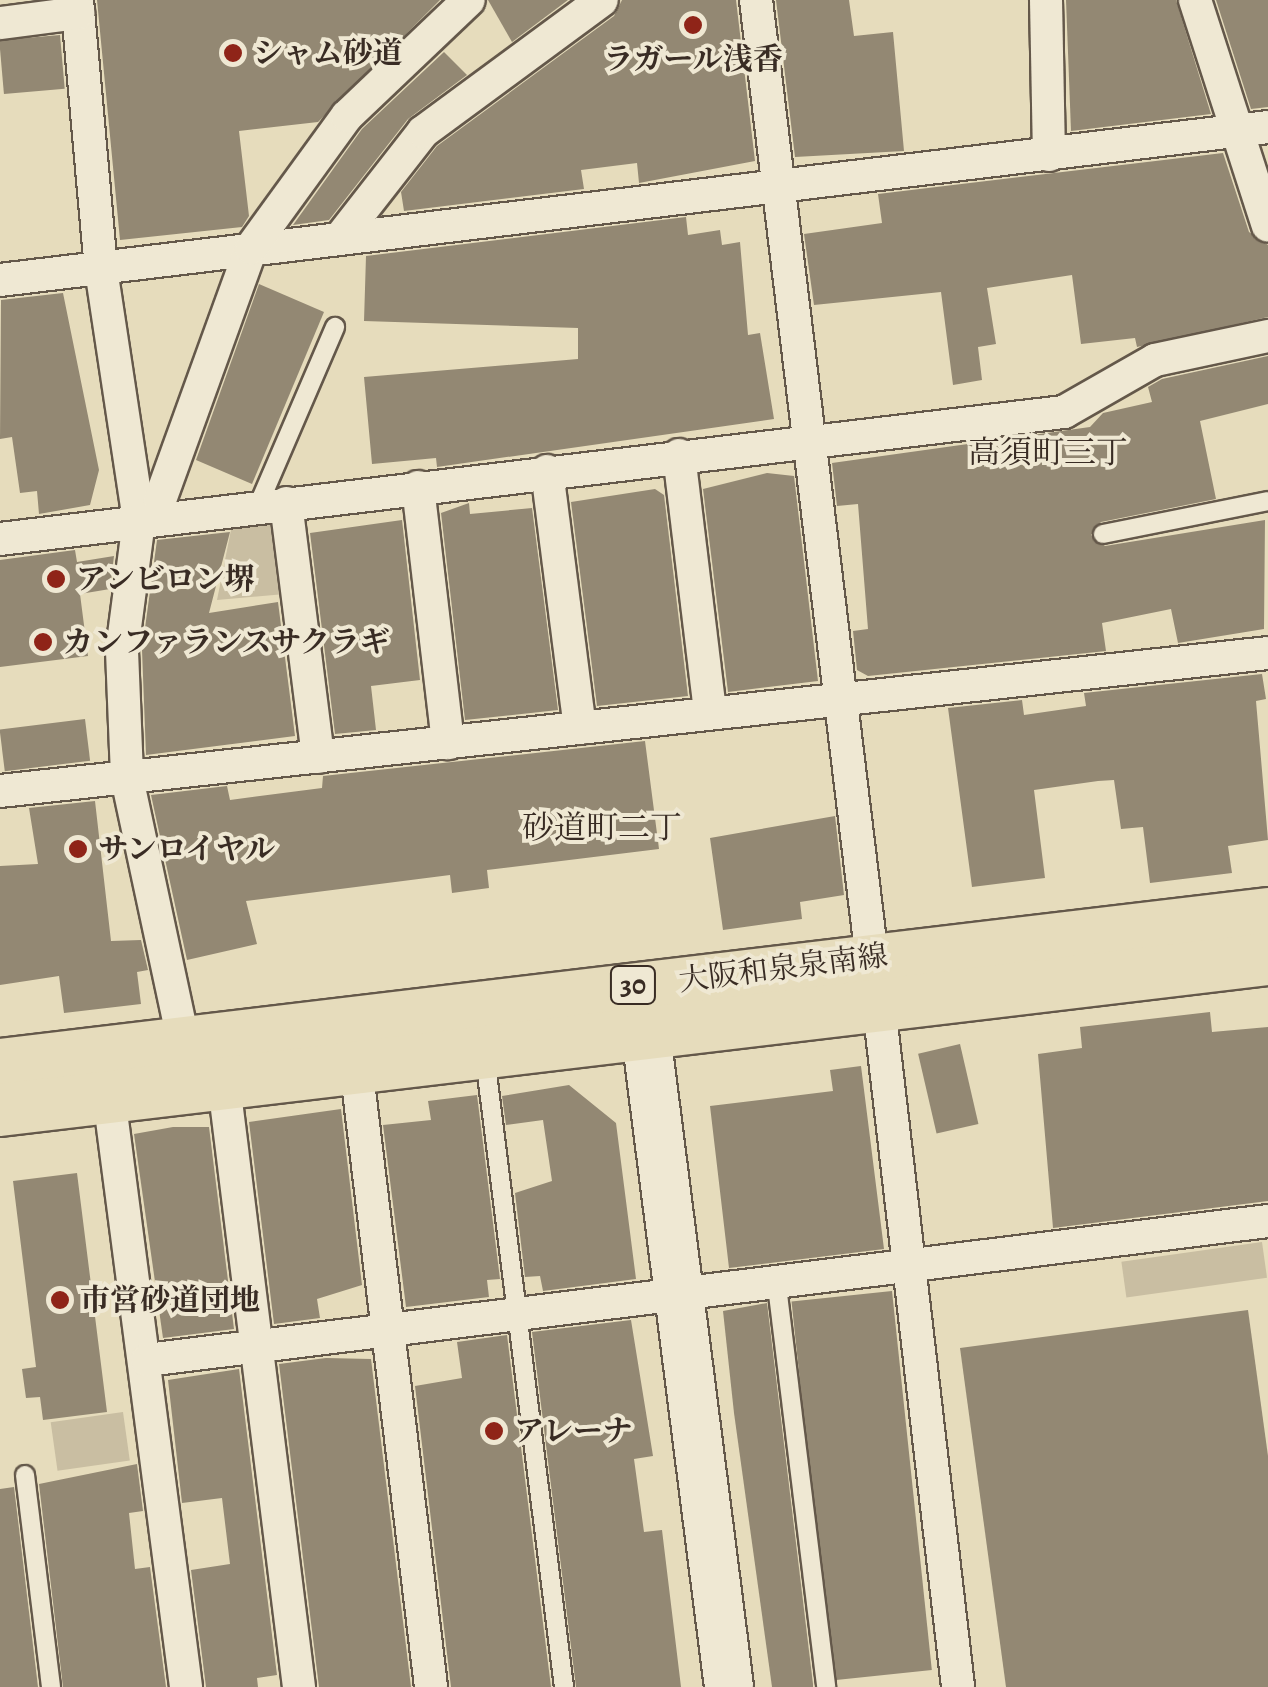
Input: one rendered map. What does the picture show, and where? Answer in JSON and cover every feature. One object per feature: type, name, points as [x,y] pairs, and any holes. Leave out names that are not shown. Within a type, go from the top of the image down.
[{"type":"main road","name":"大阪和泉泉南線","points":[[876,982],[1268,914]]},
{"type":"main road","name":"大阪和泉泉南線","points":[[0,1065],[184,1043],[642,1008],[876,982],[1268,959]]},
{"type":"main road","name":"大阪和泉泉南線","points":[[0,1110],[484,1052],[642,1008]]},
{"type":"street","points":[[139,521],[160,500],[251,248],[347,116],[469,0]]},
{"type":"street","points":[[344,234],[423,132],[602,0]]},
{"type":"street","points":[[756,0],[876,982],[916,1266],[958,1687]]},
{"type":"street","points":[[1046,0],[1049,155]]},
{"type":"street","points":[[1194,0],[1253,128],[1268,226]]},
{"type":"street","points":[[0,24],[78,7],[101,268],[139,521],[122,651],[127,778],[184,1043]]},
{"type":"street","points":[[0,280],[344,234],[1049,155],[1253,128]]},
{"type":"street","points":[[0,539],[812,439],[1064,412],[1155,360],[1268,336]]},
{"type":"street","points":[[679,455],[710,714]]},
{"type":"street","points":[[547,471],[580,728]]},
{"type":"street","points":[[418,487],[448,742]]},
{"type":"street","points":[[272,505],[318,757]]},
{"type":"street","points":[[0,791],[1268,652]]},
{"type":"street","points":[[642,1008],[729,1687]]},
{"type":"street","points":[[356,1066],[431,1687]]},
{"type":"street","points":[[224,1084],[299,1687]]},
{"type":"street","points":[[109,1098],[147,1360],[186,1687]]},
{"type":"street","points":[[147,1360],[777,1286],[1268,1221]]},
{"type":"lane","points":[[272,505],[335,328]]},
{"type":"lane","points":[[1103,534],[1268,501]]},
{"type":"lane","points":[[484,1052],[564,1687]]},
{"type":"lane","points":[[777,1286],[826,1687]]},
{"type":"lane","points":[[24,1475],[51,1687]]},
{"type":"shaded area","points":[[264,518],[277,528],[285,594],[217,600],[232,525]]},
{"type":"shaded area","points":[[1262,1242],[1267,1278],[1126,1297],[1121,1262]]},
{"type":"shaded area","points":[[123,1412],[130,1461],[58,1471],[51,1422]]},
{"type":"building","points":[[97,0],[440,0],[318,122],[239,131],[249,216],[242,227],[120,240]]},
{"type":"building","points":[[488,0],[568,0],[512,42]]},
{"type":"building","points":[[622,0],[736,0],[755,161],[639,183],[637,163],[581,170],[584,189],[404,211],[401,192],[437,146],[614,16]]},
{"type":"building","points":[[776,0],[849,0],[854,36],[893,32],[904,151],[795,157]]},
{"type":"building","points":[[1066,0],[1176,0],[1211,114],[1071,131]]},
{"type":"building","points":[[1216,0],[1268,0],[1268,107],[1251,109]]},
{"type":"building","points":[[60,35],[65,89],[4,94],[0,40]]},
{"type":"building","points":[[444,52],[467,75],[408,119],[329,220],[293,225],[362,129]]},
{"type":"building","points":[[1223,153],[1249,232],[1268,245],[1268,317],[1137,347],[1135,338],[1081,344],[1072,275],[987,288],[996,344],[978,347],[982,380],[953,385],[941,292],[814,305],[804,234],[882,223],[878,194]]},
{"type":"building","points":[[686,217],[688,235],[720,230],[722,245],[740,242],[748,335],[760,333],[774,419],[437,467],[436,458],[372,464],[364,377],[578,359],[578,328],[364,321],[366,256]]},
{"type":"building","points":[[259,284],[324,312],[252,484],[196,460]]},
{"type":"building","points":[[63,293],[99,470],[90,505],[39,514],[37,491],[20,493],[12,437],[0,439],[1,300]]},
{"type":"building","points":[[1268,356],[1268,404],[1200,421],[1216,499],[1101,522],[1091,535],[1105,546],[1265,520],[1264,629],[1178,643],[1171,609],[1102,623],[1106,651],[868,676],[857,670],[853,631],[868,629],[858,504],[837,506],[832,463],[1090,427],[1103,413],[1152,402],[1148,387],[1162,379]]},
{"type":"building","points":[[767,473],[794,476],[818,681],[728,692],[703,489]]},
{"type":"building","points":[[655,489],[664,495],[688,696],[597,706],[571,502]]},
{"type":"building","points":[[469,503],[470,514],[532,508],[558,710],[465,720],[441,513]]},
{"type":"building","points":[[402,520],[420,680],[371,686],[376,730],[335,734],[310,533]]},
{"type":"building","points":[[230,532],[209,613],[278,602],[295,736],[146,755],[142,650],[157,540]]},
{"type":"building","points":[[75,550],[77,562],[114,556],[110,589],[80,594],[88,656],[0,667],[0,560]]},
{"type":"building","points":[[1262,674],[1266,699],[1256,701],[1268,840],[1228,846],[1232,873],[1150,883],[1143,827],[1121,829],[1114,780],[1034,790],[1045,878],[972,887],[948,708],[1022,700],[1024,715],[1086,706],[1084,693]]},
{"type":"building","points":[[85,719],[90,761],[5,771],[0,729]]},
{"type":"building","points":[[645,741],[659,849],[487,870],[489,888],[452,893],[450,875],[246,901],[257,944],[187,960],[151,795],[227,786],[230,800],[322,788],[323,776]]},
{"type":"building","points":[[95,801],[111,941],[141,940],[148,970],[137,972],[141,1004],[64,1013],[59,976],[0,985],[0,866],[38,864],[29,808]]},
{"type":"building","points":[[835,816],[844,895],[800,902],[802,919],[723,930],[710,838]]},
{"type":"building","points":[[1210,1012],[1212,1032],[1268,1027],[1268,1201],[1053,1228],[1038,1054],[1082,1048],[1080,1027]]},
{"type":"building","points":[[960,1044],[978,1124],[937,1134],[918,1054]]},
{"type":"building","points":[[861,1066],[884,1249],[729,1268],[710,1106],[833,1091],[830,1070]]},
{"type":"building","points":[[569,1085],[616,1123],[636,1279],[543,1291],[540,1276],[525,1277],[515,1193],[552,1181],[543,1120],[506,1125],[502,1096]]},
{"type":"building","points":[[477,1095],[500,1279],[487,1280],[489,1297],[406,1307],[383,1125],[431,1120],[428,1101]]},
{"type":"building","points":[[341,1109],[362,1285],[317,1299],[320,1318],[274,1324],[249,1122]]},
{"type":"building","points":[[173,1127],[209,1127],[234,1329],[163,1338],[134,1134]]},
{"type":"building","name":"市営砂道団地","points":[[77,1173],[107,1412],[43,1420],[40,1397],[26,1398],[22,1369],[36,1367],[13,1181]]},
{"type":"building","points":[[892,1291],[932,1670],[831,1680],[792,1302]]},
{"type":"building","points":[[767,1303],[813,1687],[772,1687],[734,1413],[723,1311]]},
{"type":"building","points":[[1248,1310],[1268,1456],[1268,1687],[1006,1687],[960,1348]]},
{"type":"building","points":[[631,1320],[653,1456],[634,1459],[644,1532],[662,1530],[681,1687],[576,1687],[532,1332]]},
{"type":"building","points":[[507,1335],[551,1687],[451,1687],[415,1386],[462,1378],[457,1342]]},
{"type":"building","points":[[326,1358],[371,1359],[411,1687],[319,1687],[279,1364]]},
{"type":"building","points":[[239,1369],[277,1675],[257,1678],[258,1687],[206,1687],[191,1570],[230,1564],[222,1498],[182,1503],[168,1380]]},
{"type":"building","points":[[137,1464],[143,1511],[129,1513],[135,1569],[150,1567],[166,1687],[63,1687],[39,1484]]},
{"type":"building","points":[[14,1487],[38,1687],[0,1687],[0,1489]]},
{"type":"place","name":"ラガール浅香","points":[[693,25]]},
{"type":"place","name":"シャム砂道","points":[[233,53]]},
{"type":"place","name":"アンビロン堺","points":[[56,579]]},
{"type":"place","name":"カンファランスサクラギ","points":[[43,642]]},
{"type":"place","name":"サンロイヤル","points":[[78,849]]},
{"type":"place","name":"市営砂道団地","points":[[60,1300]]},
{"type":"place","name":"アレーナ","points":[[494,1431]]},
{"type":"district","name":"高須町三丁","points":[[1048,452]]},
{"type":"district","name":"砂道町二丁","points":[[602,827]]}]
